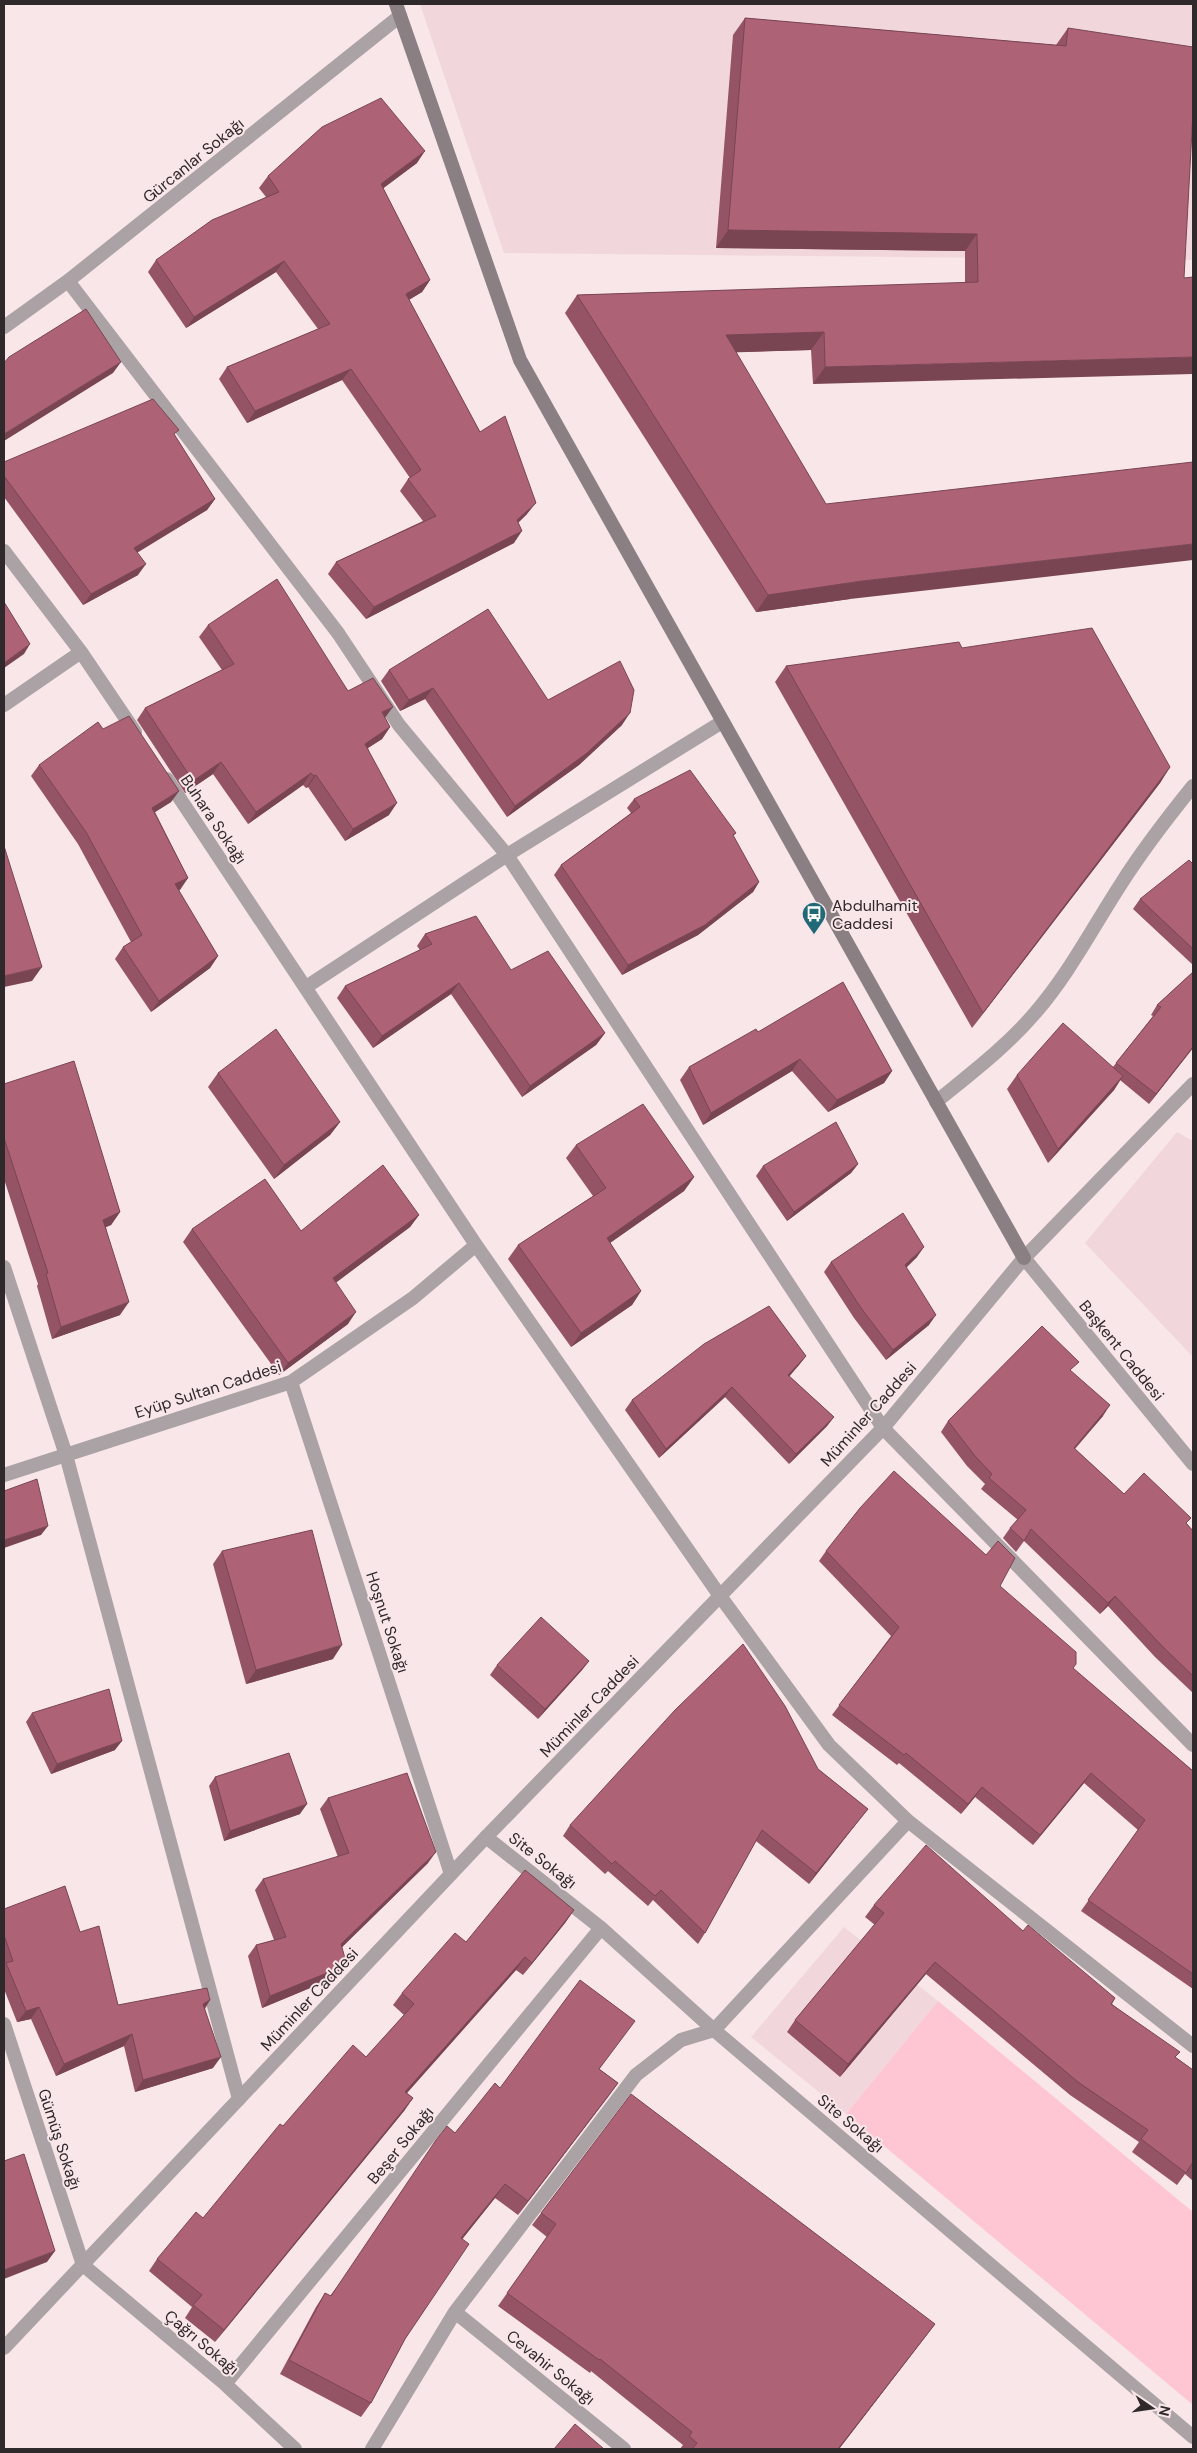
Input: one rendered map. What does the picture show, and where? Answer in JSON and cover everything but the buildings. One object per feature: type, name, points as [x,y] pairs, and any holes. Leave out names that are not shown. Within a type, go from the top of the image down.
[{"type":"main road","points":[[398,10],[520,360],[1024,1258]]},
{"type":"street","name":"Gürcanlar Sokağı","points":[[4,327],[68,281],[398,10]]},
{"type":"street","points":[[68,281],[338,633],[399,725],[507,855],[883,1428],[1193,1745]]},
{"type":"street","points":[[4,551],[81,652],[142,742]]},
{"type":"street","points":[[4,705],[81,652]]},
{"type":"street","points":[[306,987],[507,855],[722,722]]},
{"type":"street","name":"Buhara Sokağı","points":[[158,766],[476,1245],[720,1596],[829,1744],[908,1821],[1193,2046]]},
{"type":"street","points":[[936,1102],[1001,1048],[1034,1013],[1066,973],[1121,883],[1154,836],[1193,786]]},
{"type":"street","name":"Müminler Caddesi","points":[[4,2348],[486,1837],[883,1428],[1024,1258],[1193,1084]]},
{"type":"street","name":"Eyüp Sultan Caddesi","points":[[4,1475],[291,1382],[413,1298],[476,1245]]},
{"type":"street","name":"Başkent Caddesi","points":[[1024,1258],[1193,1464]]},
{"type":"street","points":[[4,1267],[66,1455],[239,2099]]},
{"type":"street","name":"Hoşnut Sokağı","points":[[291,1382],[451,1874]]},
{"type":"street","points":[[372,2449],[455,2312],[636,2075],[681,2040],[714,2030],[908,1821]]},
{"type":"street","name":"Site Sokağı","points":[[486,1837],[601,1928],[714,2030],[1193,2437]]},
{"type":"street","name":"Beşer Sokağı","points":[[225,2384],[601,1928]]},
{"type":"street","name":"Gümüş Sokağı","points":[[4,2024],[83,2265]]},
{"type":"street","name":"Çağrı Sokağı","points":[[83,2265],[225,2384],[296,2449]]},
{"type":"street","name":"Cevahir Sokağı","points":[[455,2312],[624,2449]]},
{"type":"shaded area","points":[[420,4],[1193,4],[1193,260],[504,253]]},
{"type":"shaded area","points":[[1177,1132],[1193,1141],[1193,1357],[1085,1243]]},
{"type":"shaded area","points":[[844,1927],[938,2001],[846,2114],[751,2037]]},
{"type":"shaded area","points":[[938,2001],[1193,2212],[1193,2405],[846,2114]]},
{"type":"place","name":"Abdulhamit Caddesi","points":[[814,935]]}]
